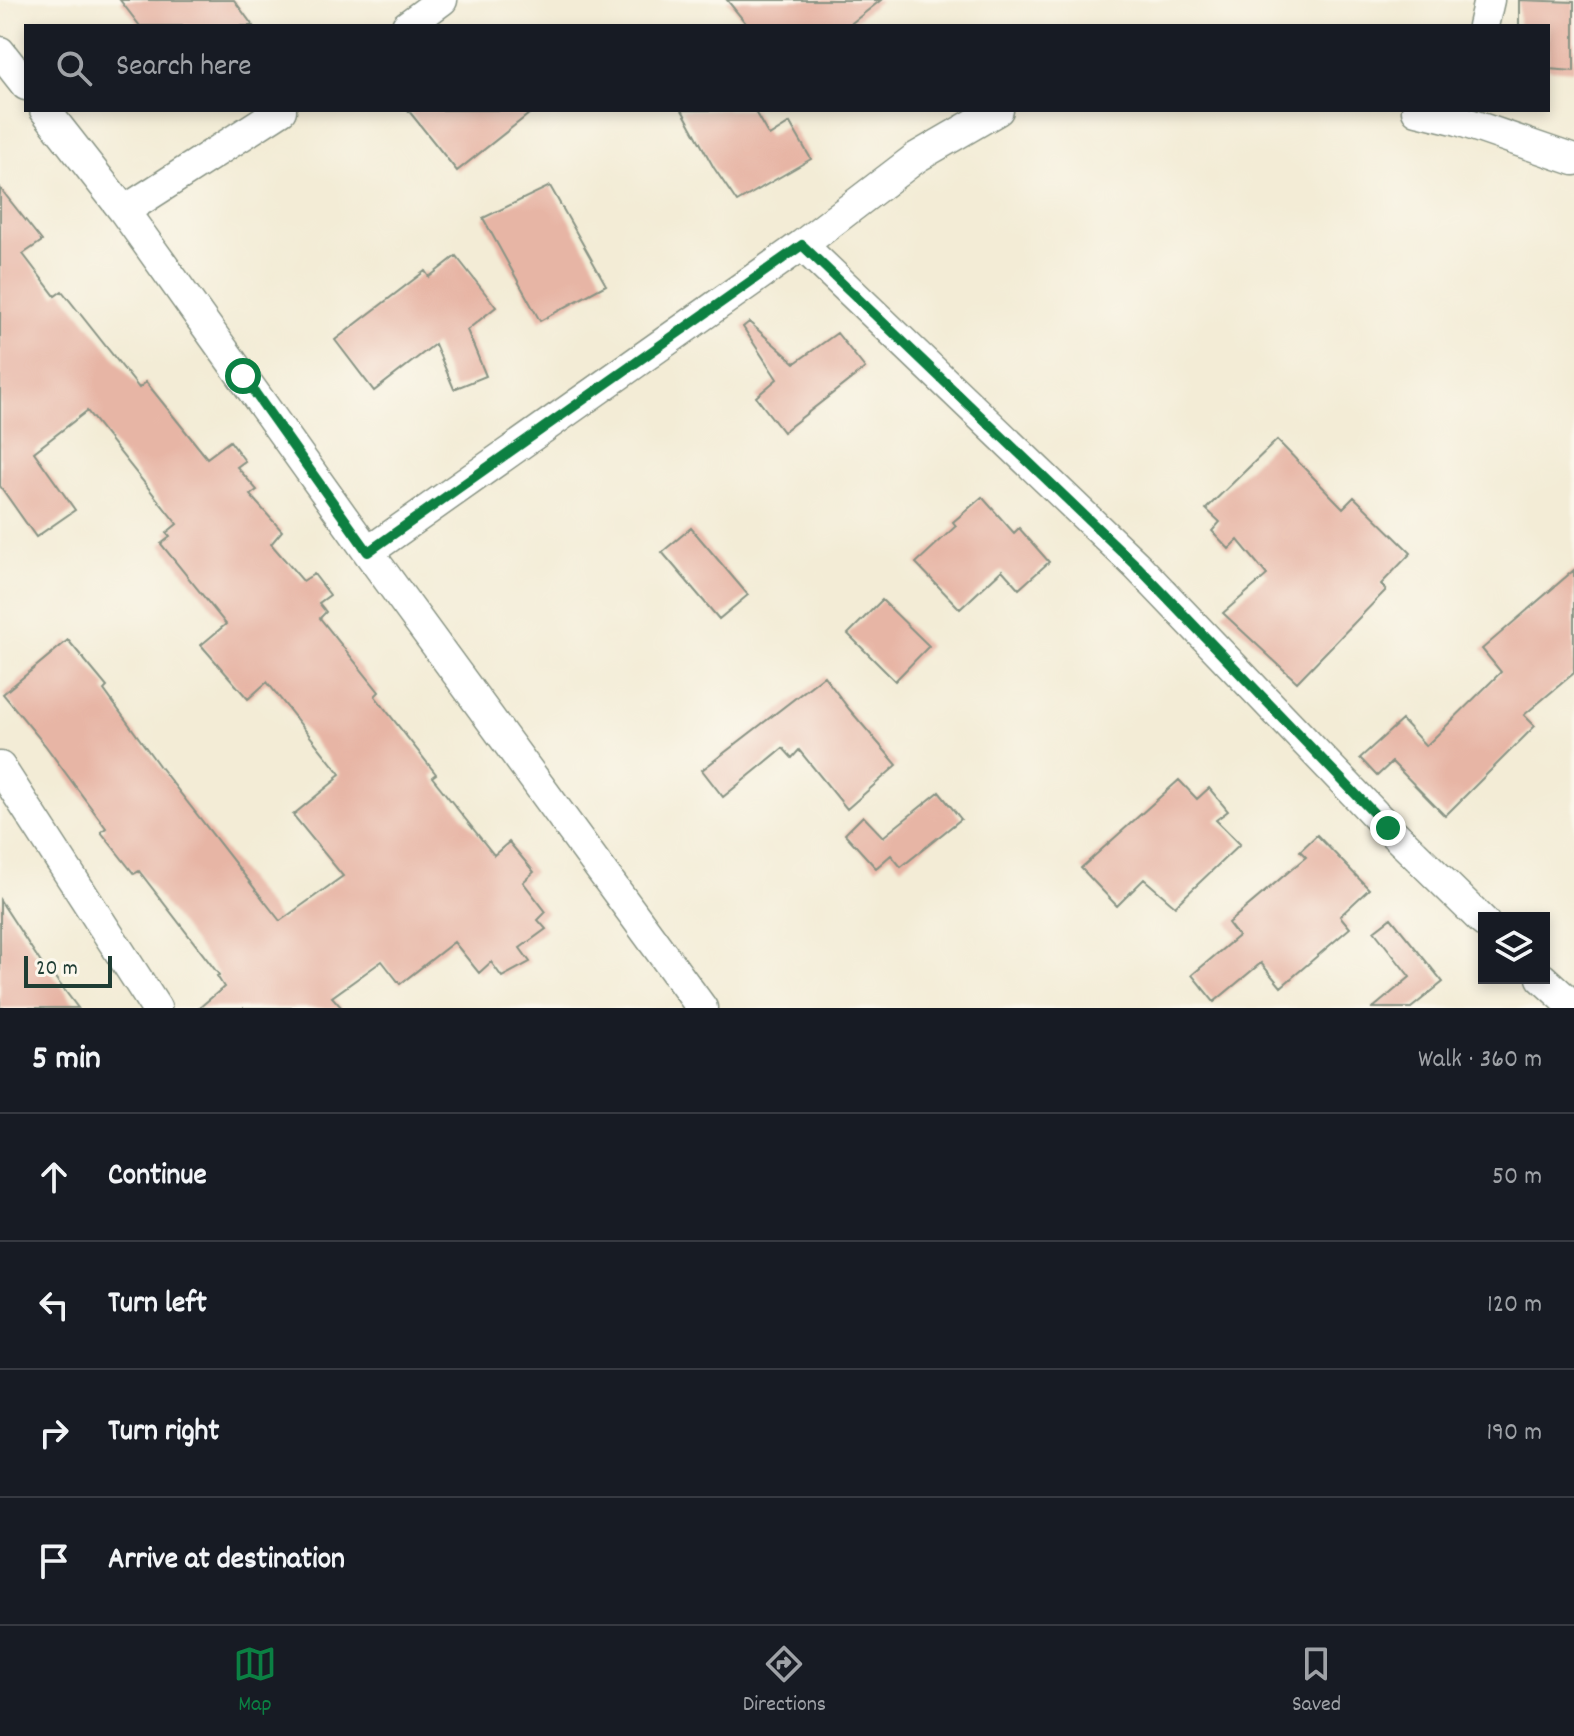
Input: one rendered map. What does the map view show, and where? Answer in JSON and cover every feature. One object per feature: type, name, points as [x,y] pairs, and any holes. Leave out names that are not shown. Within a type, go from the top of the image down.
[{"type":"street","points":[[410,24],[442,0]]},
{"type":"street","points":[[1483,24],[1489,0]]},
{"type":"street","points":[[0,52],[24,82]]},
{"type":"street","points":[[47,112],[124,211],[368,552],[702,1008]]},
{"type":"street","points":[[124,211],[278,112]]},
{"type":"street","points":[[368,552],[802,245],[917,157],[995,112]]},
{"type":"street","points":[[1434,112],[1459,115],[1574,160]]},
{"type":"street","points":[[802,245],[1137,566],[1388,828],[1478,916]]},
{"type":"street","points":[[0,767],[156,1008]]},
{"type":"street","points":[[1549,984],[1574,1007]]},
{"type":"building","points":[[120,0],[234,0],[252,24],[138,24]]},
{"type":"building","points":[[727,0],[881,0],[851,24],[746,24]]},
{"type":"building","points":[[1519,0],[1574,2],[1574,71],[1550,69],[1550,24],[1519,24]]},
{"type":"building","points":[[410,112],[531,112],[457,171]]},
{"type":"building","points":[[683,112],[755,112],[769,136],[790,123],[811,159],[737,202]]},
{"type":"building","points":[[550,186],[606,285],[540,321],[483,218]]},
{"type":"building","points":[[0,188],[42,241],[23,254],[55,296],[62,291],[139,388],[146,382],[207,458],[230,441],[245,461],[237,467],[257,490],[250,495],[282,531],[271,544],[303,581],[314,574],[330,595],[319,603],[326,612],[320,618],[379,692],[375,696],[436,774],[432,777],[494,855],[509,842],[534,872],[523,882],[546,912],[538,920],[546,929],[520,948],[530,962],[502,977],[491,962],[479,973],[454,942],[400,984],[382,961],[332,997],[342,1008],[199,1008],[224,987],[219,975],[139,871],[134,874],[101,832],[106,828],[3,694],[68,640],[107,687],[104,690],[160,767],[280,921],[343,876],[293,815],[340,774],[267,682],[248,699],[201,645],[226,624],[161,544],[170,537],[166,533],[177,524],[87,411],[34,452],[75,510],[36,537],[0,486]]},
{"type":"building","points":[[456,256],[496,307],[467,330],[486,376],[454,389],[435,344],[374,391],[335,340],[425,271],[429,277]]},
{"type":"building","points":[[749,322],[795,363],[837,333],[865,368],[783,432],[756,397],[777,379],[743,327]]},
{"type":"building","points":[[1277,440],[1343,508],[1354,497],[1411,553],[1381,584],[1386,590],[1297,682],[1223,613],[1267,575],[1238,540],[1229,549],[1212,531],[1220,522],[1206,509]]},
{"type":"building","points":[[982,497],[1014,533],[1019,528],[1049,562],[1019,589],[1002,570],[960,609],[916,563],[956,526],[953,522]]},
{"type":"building","points":[[691,528],[748,595],[719,619],[662,552]]},
{"type":"building","points":[[1574,570],[1574,673],[1524,715],[1535,726],[1445,816],[1392,762],[1377,776],[1360,758],[1402,720],[1426,746],[1501,672],[1482,649]]},
{"type":"building","points":[[882,600],[929,646],[895,681],[848,634]]},
{"type":"building","points":[[824,676],[897,765],[847,809],[799,750],[792,758],[783,748],[723,797],[702,770]]},
{"type":"building","points":[[1179,780],[1197,799],[1209,788],[1228,811],[1216,820],[1240,844],[1175,906],[1144,879],[1117,906],[1081,868]]},
{"type":"building","points":[[939,792],[961,819],[901,867],[891,855],[876,868],[845,834],[863,816],[883,837]]},
{"type":"building","points":[[1317,835],[1369,889],[1340,916],[1350,928],[1281,987],[1261,963],[1214,1002],[1192,975],[1238,936],[1228,923],[1306,857],[1300,851]]},
{"type":"building","points":[[0,900],[45,969],[47,967],[78,1008],[0,1008]]},
{"type":"building","points":[[1391,918],[1443,982],[1411,1008],[1373,1008],[1410,977],[1374,931]]},
{"type":"route","points":[[243,376],[368,552],[802,245],[1137,566],[1388,828]]}]
